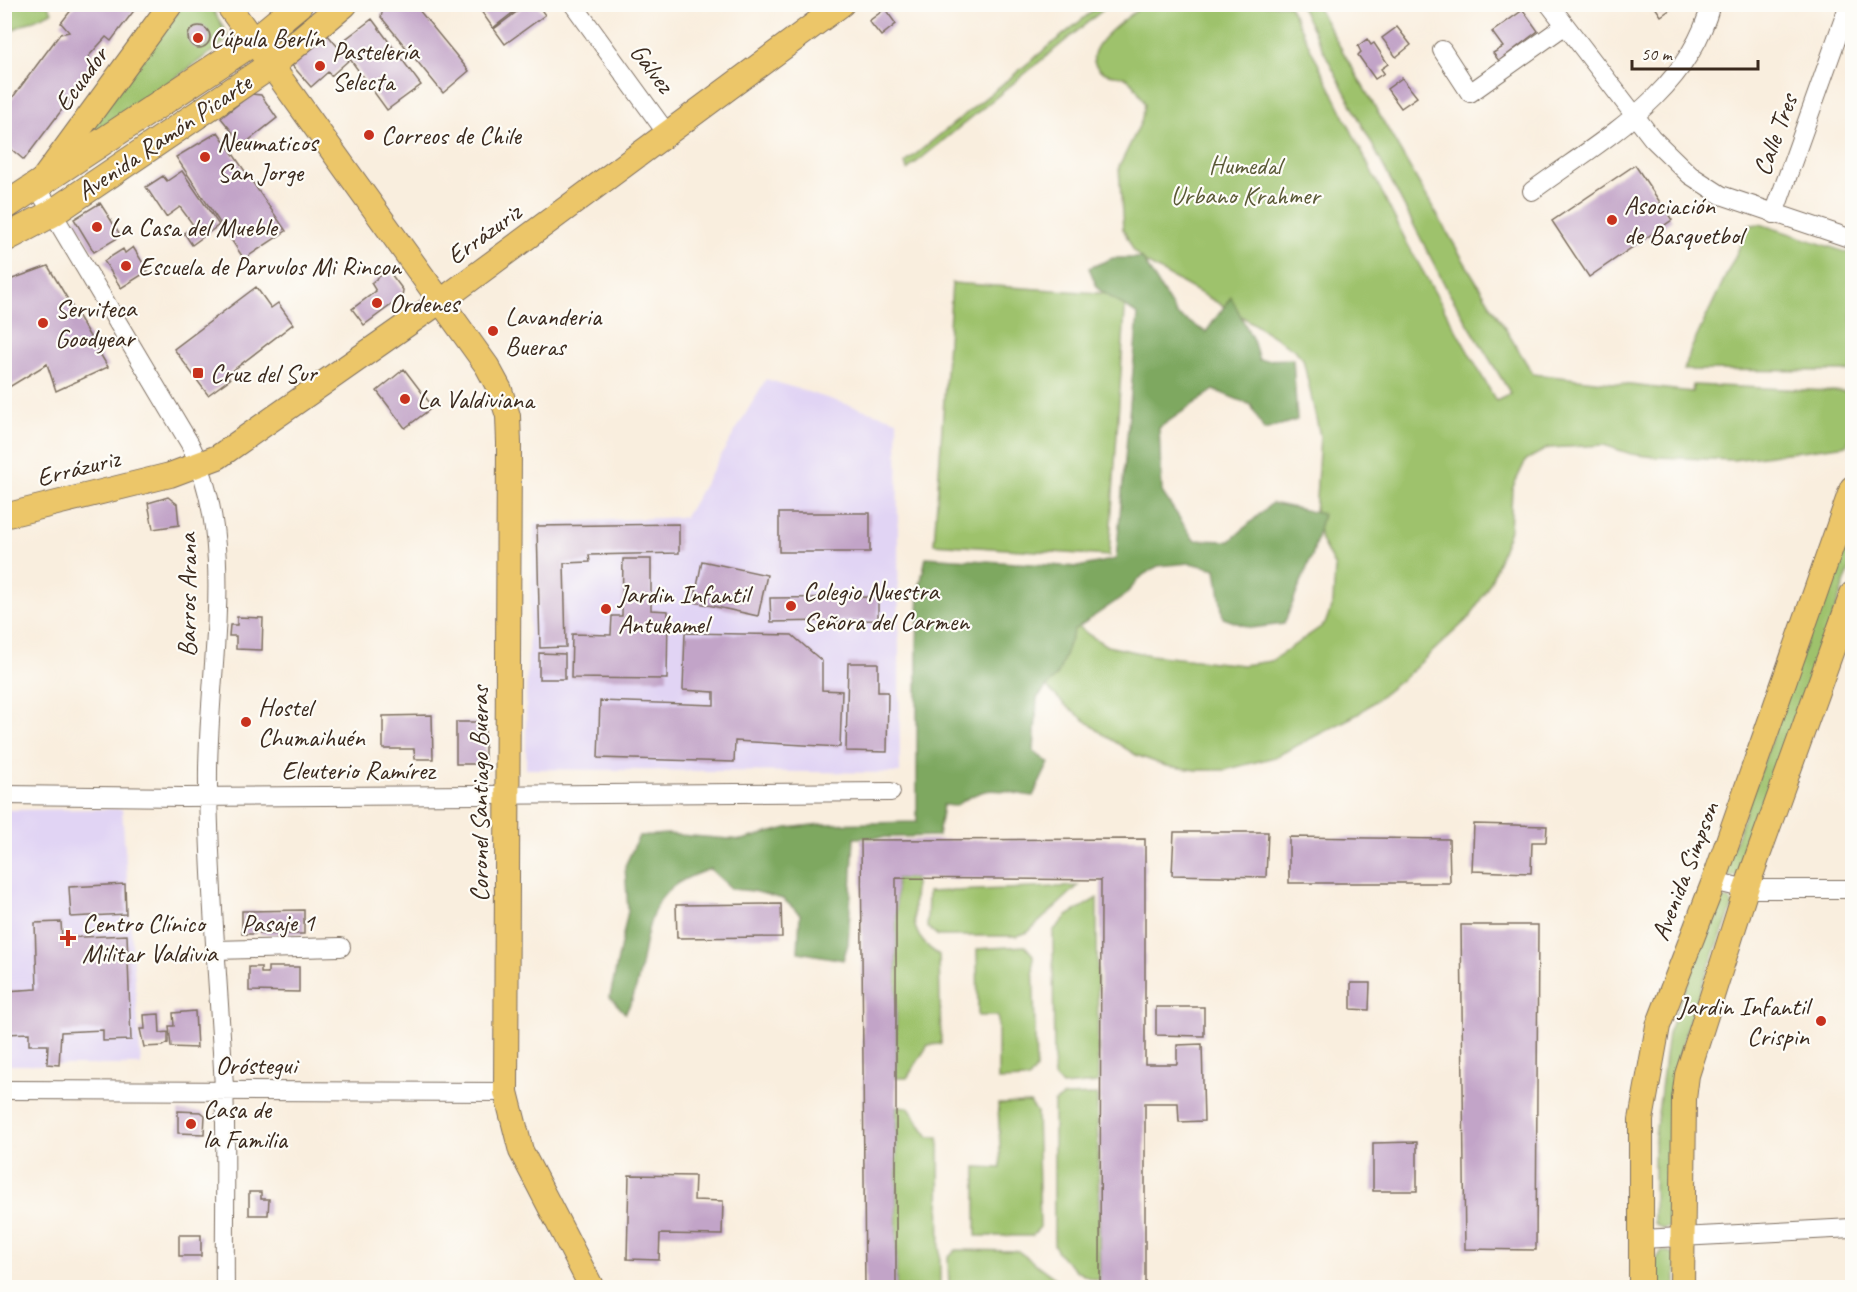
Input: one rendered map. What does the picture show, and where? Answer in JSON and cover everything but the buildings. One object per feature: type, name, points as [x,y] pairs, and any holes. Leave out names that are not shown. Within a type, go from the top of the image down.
[{"type":"highway","name":"Avenida Ramón Picarte","points":[[4,207],[253,42],[299,4]]},
{"type":"highway","name":"Avenida Ramón Picarte","points":[[4,238],[51,214],[271,65],[344,4]]},
{"type":"main road","name":"Ecuador","points":[[37,187],[171,4]]},
{"type":"main road","name":"Coronel Santiago Bueras","points":[[226,4],[487,366],[500,390],[508,416],[510,560],[506,794],[506,1092],[520,1151],[592,1287]]},
{"type":"main road","name":"Errázuriz","points":[[4,516],[201,466],[218,457],[440,302],[669,135],[842,4]]},
{"type":"main road","name":"Avenida Simpson","points":[[1641,1287],[1641,1120],[1648,1069],[1658,1026],[1846,526],[1852,488]]},
{"type":"main road","points":[[1682,1287],[1684,1237],[1682,1154],[1687,1075],[1746,889],[1852,594]]},
{"type":"street","name":"Gálvez","points":[[573,4],[669,135]]},
{"type":"street","points":[[1549,4],[1665,154],[1690,175],[1721,195],[1852,239]]},
{"type":"street","points":[[1532,191],[1635,116],[1669,84],[1683,67],[1707,19],[1711,4]]},
{"type":"street","name":"Calle Tres","points":[[1774,214],[1849,4]]},
{"type":"street","points":[[1442,50],[1470,93],[1564,26]]},
{"type":"street","name":"Barros Arana","points":[[37,187],[201,466],[216,549],[208,797],[224,1090],[225,1287]]},
{"type":"street","name":"Eleuterio Ramírez","points":[[4,795],[208,797],[891,792]]},
{"type":"street","points":[[1714,880],[1746,889],[1852,889]]},
{"type":"street","name":"Pasaje 1","points":[[215,950],[341,947]]},
{"type":"street","name":"Oróstegui","points":[[4,1090],[506,1092]]},
{"type":"street","points":[[1642,1239],[1852,1228]]},
{"type":"shaded area","name":"Colegio Nuestra Señora del Carmen","points":[[766,379],[897,420],[900,773],[526,769],[526,695],[534,523],[685,517]]},
{"type":"shaded area","name":"Centro Clínico Militar Valdivia","points":[[122,809],[141,1065],[5,1065],[4,810]]},
{"type":"green space","points":[[5,4],[48,5],[52,12],[5,33]]},
{"type":"green space","points":[[183,5],[210,5],[228,35],[226,41],[150,97],[73,149]]},
{"type":"green space","points":[[1100,5],[1109,5],[907,170],[905,163]]},
{"type":"green space","name":"Humedal Urbano Krahmer","points":[[1144,5],[1289,5],[1408,245],[1496,401],[1511,394],[1449,293],[1300,5],[1316,5],[1465,263],[1533,374],[1692,392],[1693,385],[1852,392],[1852,431],[1847,445],[1733,460],[1655,457],[1631,454],[1604,445],[1548,448],[1526,460],[1512,489],[1510,530],[1491,581],[1471,616],[1405,677],[1358,714],[1275,757],[1225,770],[1196,770],[1166,766],[1136,755],[1104,735],[1064,704],[1022,663],[1052,605],[1089,635],[1107,646],[1150,655],[1243,665],[1271,661],[1325,624],[1333,602],[1335,567],[1321,540],[1315,514],[1320,436],[1303,359],[1295,350],[1238,314],[1146,263],[1134,251],[1123,229],[1119,167],[1141,122],[1145,104],[1136,87],[1126,78],[1103,72],[1095,64],[1094,55],[1098,46],[1116,26]]},
{"type":"green space","points":[[1760,224],[1852,254],[1852,371],[1684,370],[1691,349],[1750,225]]},
{"type":"green space","points":[[1113,258],[1142,258],[1177,315],[1206,332],[1231,297],[1253,340],[1259,360],[1293,359],[1297,420],[1264,430],[1251,405],[1214,390],[1159,428],[1162,492],[1194,540],[1230,541],[1272,503],[1323,514],[1313,553],[1284,624],[1251,628],[1223,618],[1216,569],[1190,563],[1158,566],[1143,575],[1125,595],[1074,630],[1058,674],[1037,698],[1034,752],[1049,763],[1033,796],[993,790],[967,798],[955,806],[943,805],[938,836],[854,838],[848,944],[843,960],[798,952],[800,914],[783,899],[753,891],[732,889],[710,869],[674,885],[657,906],[651,919],[637,985],[625,1013],[610,997],[628,911],[625,866],[639,836],[667,834],[742,840],[787,828],[821,824],[917,822],[917,644],[919,590],[926,557],[1078,567],[1116,559],[1138,315],[1098,289],[1089,268]]},
{"type":"green space","points":[[952,283],[1126,295],[1109,556],[934,544]]},
{"type":"green space","points":[[1845,534],[1852,537],[1852,562],[1742,875],[1730,877],[1724,872]]},
{"type":"green space","points":[[896,878],[915,878],[914,922],[916,931],[928,947],[939,955],[941,1044],[928,1045],[907,1078],[896,1078]]},
{"type":"green space","points":[[1078,886],[1028,932],[1017,936],[938,936],[927,927],[928,892]]},
{"type":"green space","points":[[1097,898],[1098,1083],[1062,1086],[1054,1077],[1053,931],[1067,916]]},
{"type":"green space","points":[[1720,898],[1730,900],[1733,905],[1691,1015],[1678,1060],[1671,1118],[1675,1221],[1671,1227],[1662,1229],[1654,1223],[1654,1145],[1668,1033]]},
{"type":"green space","points":[[1025,946],[1033,955],[1036,1069],[1029,1079],[998,1080],[998,1016],[978,1016],[977,949]]},
{"type":"green space","points":[[1097,1095],[1100,1280],[1086,1276],[1073,1268],[1054,1245],[1054,1103],[1064,1096]]},
{"type":"green space","points":[[1030,1103],[1037,1112],[1040,1227],[1032,1236],[976,1236],[976,1167],[1001,1168],[998,1104]]},
{"type":"green space","points":[[896,1106],[908,1107],[929,1137],[939,1137],[940,1287],[896,1287]]},
{"type":"green space","points":[[956,1250],[1018,1251],[1067,1287],[949,1287],[948,1258]]},
{"type":"green space","points":[[1662,1251],[1676,1256],[1676,1287],[1655,1288],[1656,1258]]},
{"type":"place","name":"Cúpula Berlín","points":[[198,38]]},
{"type":"place","name":"Pastelería Selecta","points":[[320,66]]},
{"type":"place","name":"Correos de Chile","points":[[369,135]]},
{"type":"place","name":"Neumaticos San Jorge","points":[[205,157]]},
{"type":"place","name":"Asociación de Basquetbol","points":[[1612,220]]},
{"type":"place","name":"La Casa del Mueble","points":[[97,227]]},
{"type":"place","name":"Escuela de Parvulos Mi Rincon","points":[[126,266]]},
{"type":"place","name":"Ordenes","points":[[377,303]]},
{"type":"place","name":"Serviteca Goodyear","points":[[43,323]]},
{"type":"place","name":"Lavanderia Bueras","points":[[493,331]]},
{"type":"place","name":"Cruz del Sur","points":[[198,373]]},
{"type":"place","name":"La Valdiviana","points":[[405,399]]},
{"type":"place","name":"Colegio Nuestra Señora del Carmen","points":[[791,606]]},
{"type":"place","name":"Jardin Infantil Antukamel","points":[[606,609]]},
{"type":"place","name":"Hostel Chumaihuén","points":[[246,722]]},
{"type":"place","name":"Centro Clínico Militar Valdivia","points":[[68,938]]},
{"type":"place","name":"Jardin Infantil Crispin","points":[[1821,1021]]},
{"type":"place","name":"Casa de la Familia","points":[[191,1124]]}]
